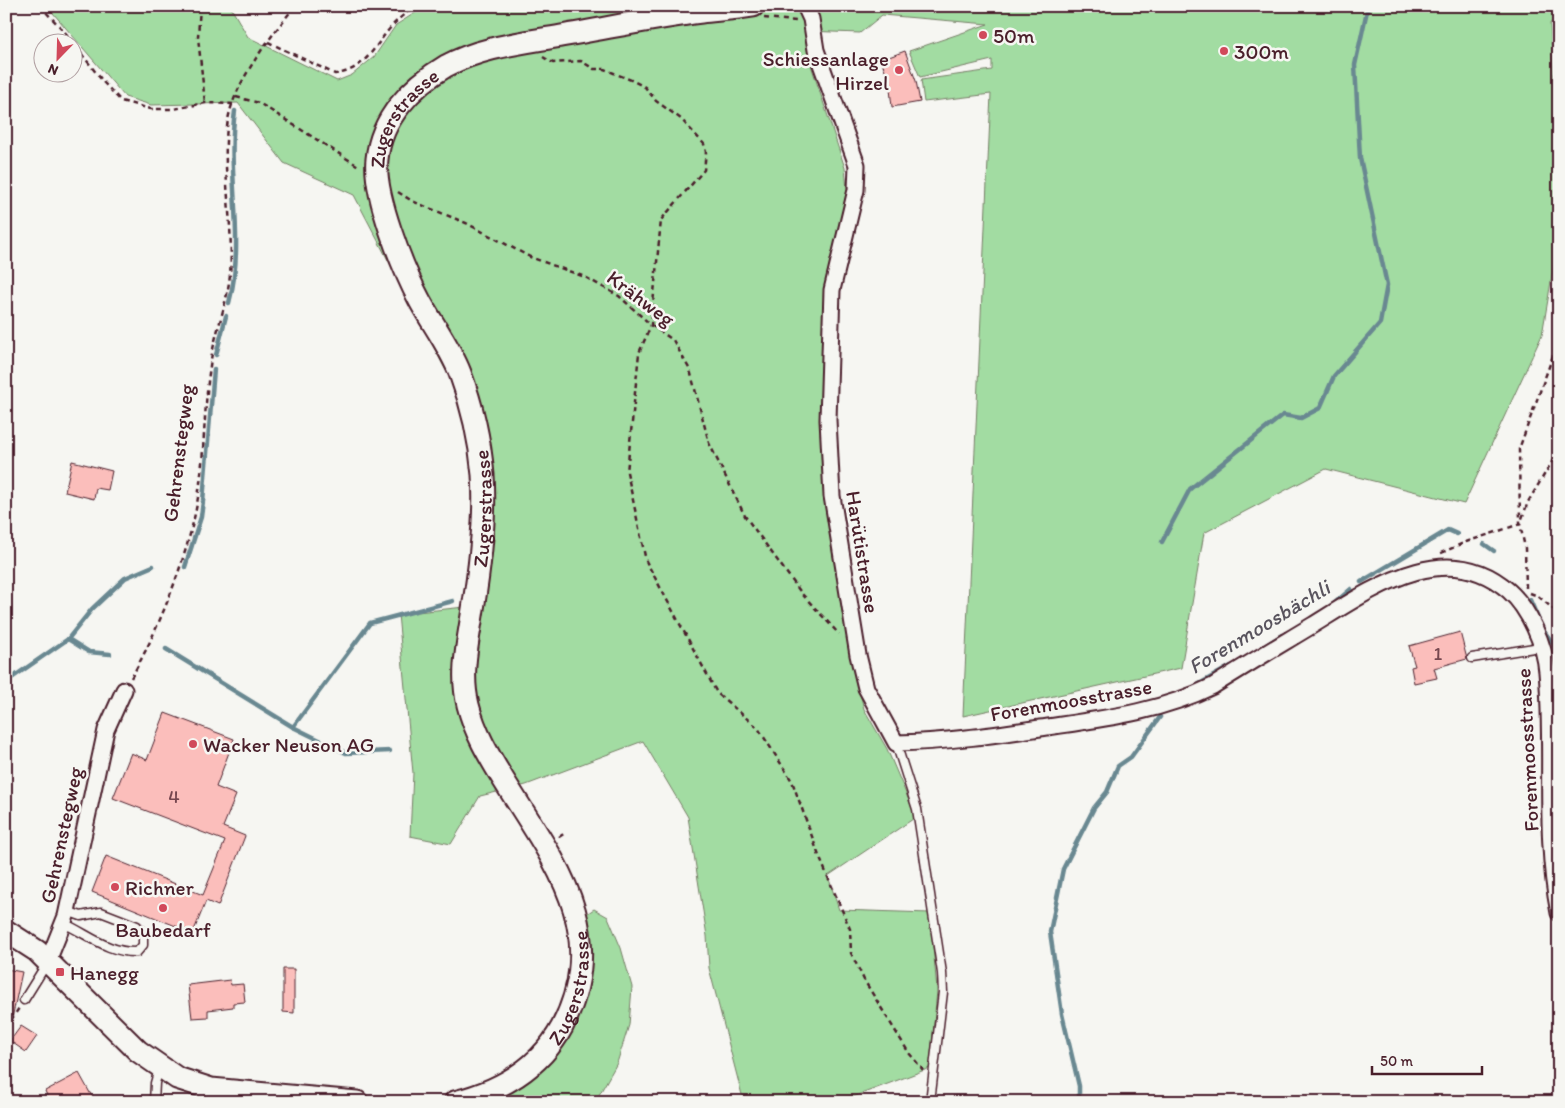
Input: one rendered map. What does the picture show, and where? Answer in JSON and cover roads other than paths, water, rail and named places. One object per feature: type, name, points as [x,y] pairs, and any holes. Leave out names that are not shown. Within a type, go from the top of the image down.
[{"type":"main road","name":"Zugerstrasse","points":[[455,1102],[491,1091],[515,1078],[534,1063],[553,1041],[564,1022],[574,994],[580,962],[580,941],[576,914],[559,868],[489,756],[472,722],[464,677],[466,648],[474,608],[483,522],[484,490],[478,437],[461,375],[450,350],[419,299],[397,246],[377,178],[377,159],[388,123],[399,106],[424,80],[444,67],[470,55],[533,41],[700,12],[753,6]]},
{"type":"main road","points":[[6,931],[48,961],[138,1051],[177,1078],[211,1089],[357,1102]]},
{"type":"street","name":"Harütistrasse","points":[[805,6],[811,19],[816,50],[857,165],[856,190],[832,290],[828,420],[832,496],[853,626],[866,688],[896,742]]},
{"type":"street","name":"Forenmoosstrasse","points":[[896,742],[963,740],[1157,709],[1213,686],[1376,587],[1414,571],[1431,568],[1462,568],[1475,571],[1502,585],[1517,598],[1525,610],[1547,669],[1549,784],[1554,877],[1559,913]]},
{"type":"street","name":"Gehrenstegweg","points":[[48,961],[65,917],[106,730],[124,690]]},
{"type":"lane","points":[[1472,658],[1540,647]]},
{"type":"lane","name":"Harütistrasse","points":[[896,742],[916,809],[942,973],[943,992],[930,1102]]},
{"type":"lane","points":[[101,912],[137,926],[143,932],[143,945],[136,952],[124,952],[90,939],[65,917],[101,912]]},
{"type":"lane","points":[[24,1000],[48,961]]},
{"type":"lane","points":[[154,1102],[155,1083],[160,1067]]},
{"type":"waterway","points":[[1162,542],[1190,489],[1283,415],[1301,418],[1320,408],[1334,376],[1380,323],[1387,285],[1360,158],[1355,65],[1368,6]]},
{"type":"waterway","points":[[229,303],[236,255],[233,159],[235,111]]},
{"type":"waterway","points":[[216,355],[226,316]]},
{"type":"waterway","points":[[185,567],[201,517],[214,369]]},
{"type":"waterway","name":"Forenmoosbächli","points":[[1361,582],[1448,530],[1457,534]]},
{"type":"waterway","name":"Forenmoosbächli","points":[[1484,544],[1494,551]]},
{"type":"waterway","points":[[6,682],[68,639],[92,609],[125,578],[153,566]]},
{"type":"waterway","name":"Forenmoosbächli","points":[[1330,607],[1351,589]]},
{"type":"waterway","name":"Forenmoosbächli","points":[[1530,600],[1543,630],[1559,655]]},
{"type":"waterway","points":[[293,727],[370,623],[453,601]]},
{"type":"waterway","name":"Forenmoosbächli","points":[[1265,646],[1282,635]]},
{"type":"waterway","points":[[68,639],[89,652],[110,654]]},
{"type":"waterway","points":[[166,649],[293,727],[346,753],[390,751]]},
{"type":"waterway","name":"Forenmoosbächli","points":[[1556,710],[1555,694],[1559,660]]},
{"type":"waterway","name":"Forenmoosbächli","points":[[1194,687],[1231,666]]},
{"type":"waterway","name":"Forenmoosbächli","points":[[1079,1102],[1079,1086],[1062,1014],[1050,932],[1063,869],[1094,808],[1107,792],[1118,766],[1131,757],[1160,717]]},
{"type":"waterway","name":"Forenmoosbächli","points":[[1556,799],[1559,835]]},
{"type":"place","name":"50m","points":[[983,35]]},
{"type":"place","name":"300m","points":[[1224,51]]},
{"type":"place","name":"Schiessanlage Hirzel","points":[[899,70]]},
{"type":"place","name":"Wacker Neuson AG","points":[[193,744]]},
{"type":"place","name":"Richner","points":[[115,887]]},
{"type":"place","name":"Baubedarf","points":[[163,908]]},
{"type":"place","name":"Hanegg","points":[[60,972]]}]
